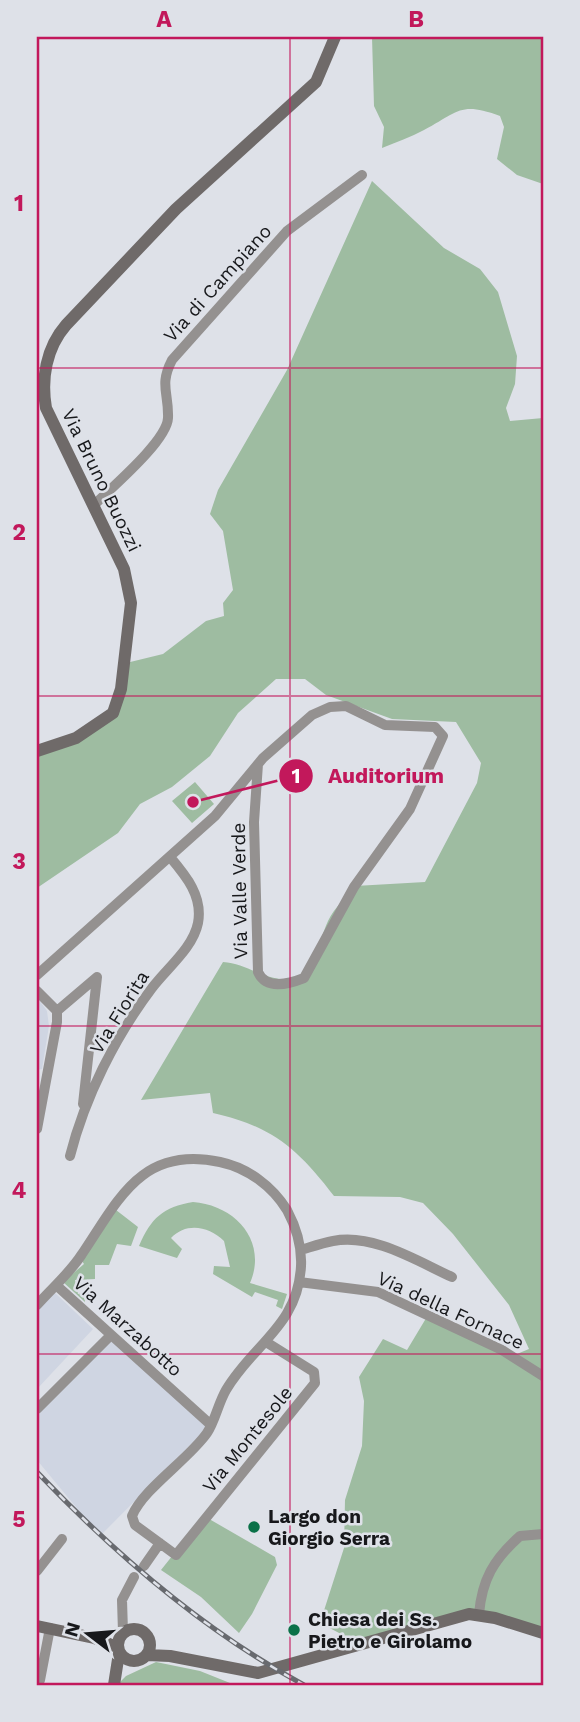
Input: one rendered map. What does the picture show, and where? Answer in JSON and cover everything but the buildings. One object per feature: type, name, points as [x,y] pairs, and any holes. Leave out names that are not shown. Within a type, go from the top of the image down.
[{"type":"street","name":"Via Bruno Buozzi","points":[[37,751],[103,722],[118,704],[131,603],[124,569],[46,408],[44,384],[54,343],[66,325],[176,209],[316,82],[335,37]]},
{"type":"street","name":"Via di Campiano","points":[[94,505],[157,441],[166,427],[168,419],[164,378],[172,360],[276,241],[298,221],[362,175]]},
{"type":"street","name":"Via Valle Verde","points":[[37,975],[215,816],[258,764],[304,721],[326,708],[339,705],[355,708],[385,725],[435,727],[443,736],[410,809],[354,887],[304,978],[274,984],[263,981],[258,972],[254,822],[258,764]]},
{"type":"street","name":"Via Fiorita","points":[[70,1156],[82,1112],[150,989],[195,933],[199,915],[195,891],[170,857]]},
{"type":"street","points":[[37,1129],[57,1011],[97,977],[82,1112]]},
{"type":"street","points":[[37,991],[57,1011]]},
{"type":"street","name":"Via Marzabotto","points":[[160,1543],[135,1525],[132,1521],[134,1511],[207,1433],[211,1425],[227,1389],[289,1314],[299,1282],[301,1250],[289,1213],[274,1193],[259,1180],[220,1162],[179,1162],[156,1168],[124,1190],[82,1254],[56,1285],[211,1425]]},
{"type":"street","points":[[301,1250],[332,1241],[361,1241],[394,1251],[452,1277]]},
{"type":"street","name":"Via della Fornace","points":[[299,1282],[378,1292],[502,1350],[543,1376]]},
{"type":"street","points":[[37,1305],[56,1285]]},
{"type":"street","points":[[37,1409],[110,1335]]},
{"type":"street","name":"Via Montesole","points":[[160,1543],[176,1555],[315,1383],[314,1372],[308,1366],[267,1342]]},
{"type":"street","points":[[479,1615],[482,1584],[505,1552],[524,1534],[543,1534]]},
{"type":"street","points":[[37,1571],[62,1539]]},
{"type":"street","points":[[144,1566],[160,1543]]},
{"type":"street","points":[[115,1680],[122,1600],[134,1577]]},
{"type":"street","points":[[148,1649],[170,1656],[258,1673],[452,1617],[479,1615],[543,1633]]},
{"type":"street","points":[[37,1680],[40,1680],[46,1650],[43,1627],[120,1642],[141,1630],[148,1649]]},
{"type":"street","points":[[120,1642],[134,1661]]},
{"type":"street","points":[[115,1680],[148,1649]]},
{"type":"shaded area","points":[[37,997],[47,1011],[49,1026],[42,1069],[37,1070]]},
{"type":"shaded area","points":[[54,1292],[93,1329],[37,1389],[37,1311]]},
{"type":"shaded area","points":[[110,1340],[211,1424],[100,1536],[37,1460],[37,1415]]},
{"type":"green space","points":[[372,37],[543,37],[543,184],[517,175],[497,159],[504,127],[500,116],[476,109],[452,114],[419,133],[382,148],[384,127],[374,106]]},
{"type":"green space","points":[[372,181],[444,248],[480,269],[498,292],[517,356],[515,384],[506,408],[510,421],[543,418],[543,1630],[489,1616],[336,1646],[341,1634],[320,1623],[344,1548],[345,1500],[362,1446],[364,1401],[359,1377],[383,1339],[407,1350],[428,1315],[512,1356],[529,1349],[509,1305],[453,1234],[423,1203],[400,1197],[334,1196],[308,1165],[282,1142],[252,1125],[213,1113],[210,1093],[141,1100],[223,962],[273,978],[291,979],[300,975],[313,960],[331,916],[355,886],[425,882],[477,783],[481,763],[456,722],[392,719],[326,695],[305,679],[276,679],[238,713],[210,756],[172,787],[140,804],[118,833],[37,888],[37,747],[68,736],[109,714],[122,664],[163,654],[206,621],[224,616],[223,603],[233,590],[223,531],[210,514],[218,490],[287,370]]},
{"type":"green space","points":[[195,782],[214,804],[192,823],[172,801]]},
{"type":"green space","points":[[193,1202],[222,1210],[244,1228],[255,1253],[250,1283],[287,1294],[282,1309],[276,1306],[278,1300],[255,1292],[252,1297],[213,1274],[214,1266],[230,1267],[224,1241],[205,1229],[190,1228],[171,1238],[182,1249],[177,1258],[139,1246],[148,1228],[159,1215],[174,1207]]},
{"type":"green space","points":[[116,1210],[138,1227],[131,1246],[117,1244],[109,1265],[95,1265],[95,1279],[75,1280],[78,1294],[84,1293],[85,1302],[63,1282],[84,1264],[82,1261]]},
{"type":"green space","points":[[204,1516],[275,1557],[277,1565],[239,1633],[201,1597],[161,1570]]},
{"type":"green space","points":[[156,1662],[200,1671],[235,1685],[117,1685],[126,1676]]},
{"type":"railway","points":[[37,1472],[98,1532],[162,1589],[231,1640],[304,1685]]},
{"type":"place","name":"Auditorium","points":[[193,802]]},
{"type":"place","name":"Largo don Giorgio Serra","points":[[254,1527]]},
{"type":"place","name":"Chiesa dei Ss. Pietro e Girolamo","points":[[294,1630]]}]
